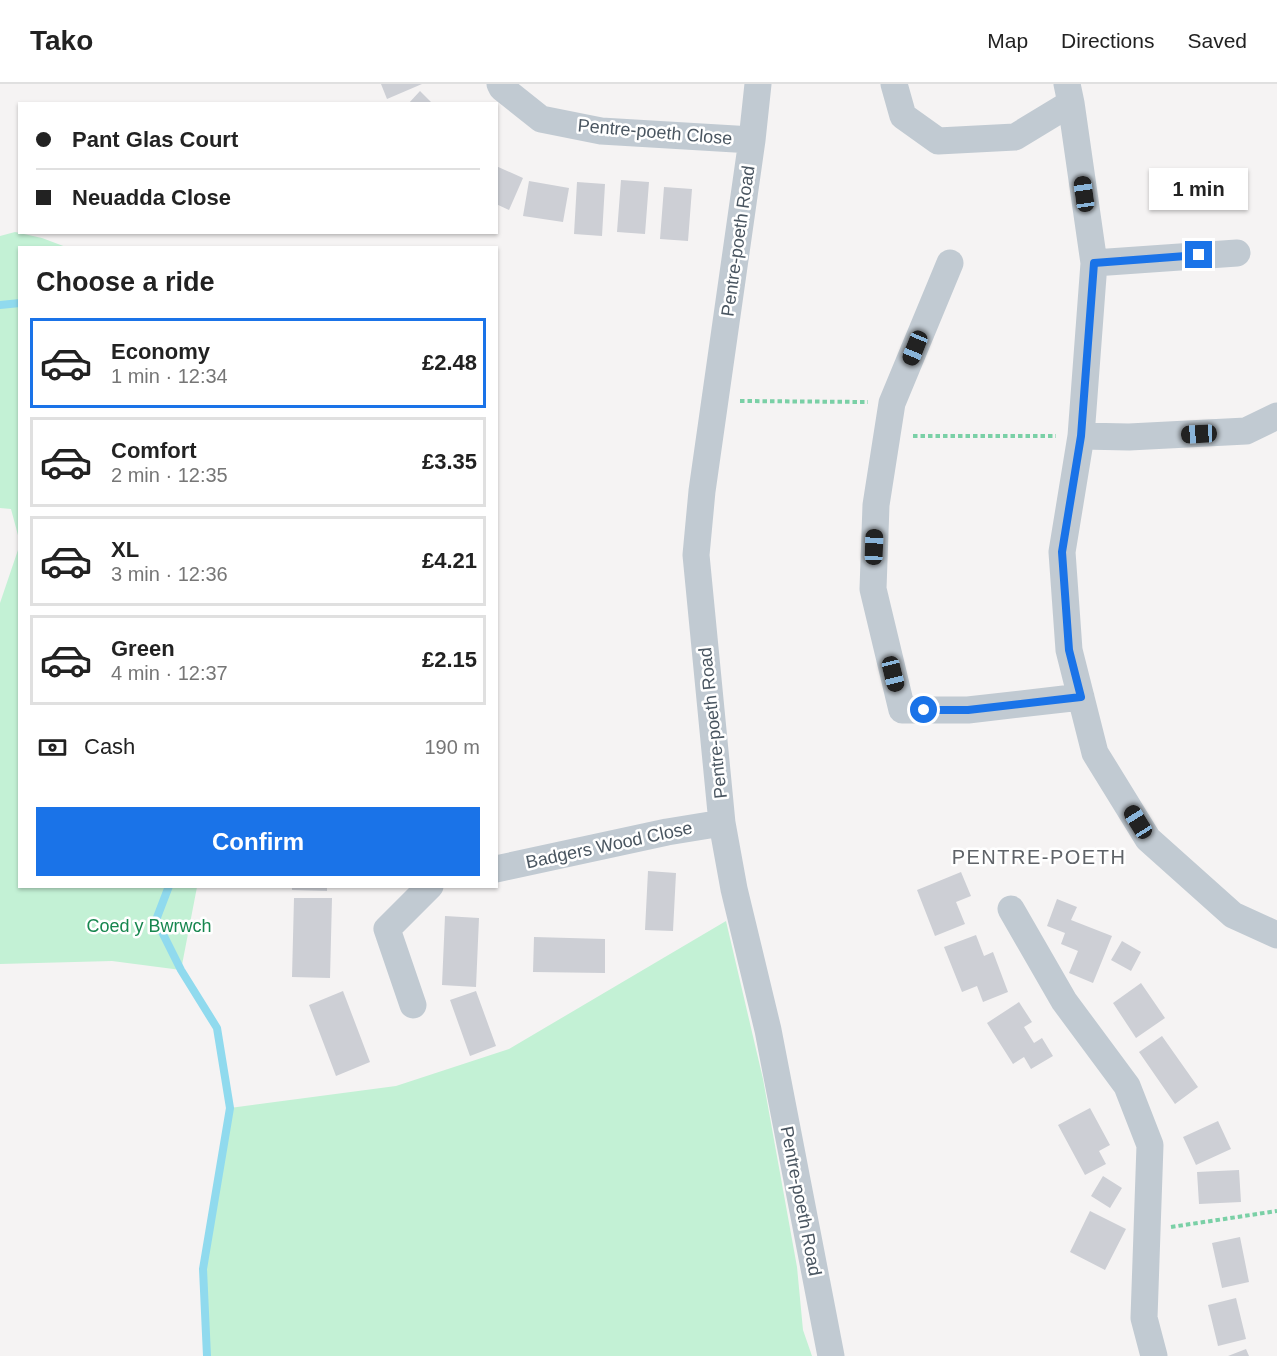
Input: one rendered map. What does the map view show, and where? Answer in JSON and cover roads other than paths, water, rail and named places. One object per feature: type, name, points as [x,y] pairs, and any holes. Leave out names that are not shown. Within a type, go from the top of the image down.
[{"type":"street","name":"Pentre-poeth Close","points":[[500,84],[541,119],[601,131],[752,140]]},
{"type":"street","name":"Pentre-poeth Road","points":[[758,84],[702,491],[696,555],[722,823],[734,889],[768,1030],[831,1356]]},
{"type":"street","points":[[894,84],[903,116],[938,141],[1014,137],[1069,93]]},
{"type":"street","points":[[1069,93],[1094,263],[1081,436],[1062,552],[1069,650],[1095,753],[1148,838],[1233,915],[1277,936]]},
{"type":"street","points":[[1094,263],[1237,253]]},
{"type":"street","points":[[950,263],[892,403],[876,505],[873,589],[902,710],[968,710],[1081,697]]},
{"type":"street","points":[[1081,436],[1129,437],[1246,431],[1277,416]]},
{"type":"street","name":"Badgers Wood Close","points":[[498,869],[667,832],[722,823]]},
{"type":"street","points":[[413,1005],[387,929],[428,888]]},
{"type":"street","points":[[1011,909],[1064,1001],[1127,1086],[1150,1145],[1144,1318],[1154,1356]]},
{"type":"waterway","points":[[0,305],[18,303]]},
{"type":"waterway","points":[[168,888],[156,920],[181,970],[217,1028],[230,1108],[203,1269],[207,1356]]},
{"type":"district","name":"PENTRE-POETH","points":[[1039,857]]},
{"type":"park label","name":"Coed y Bwrwch","points":[[149,926]]}]
